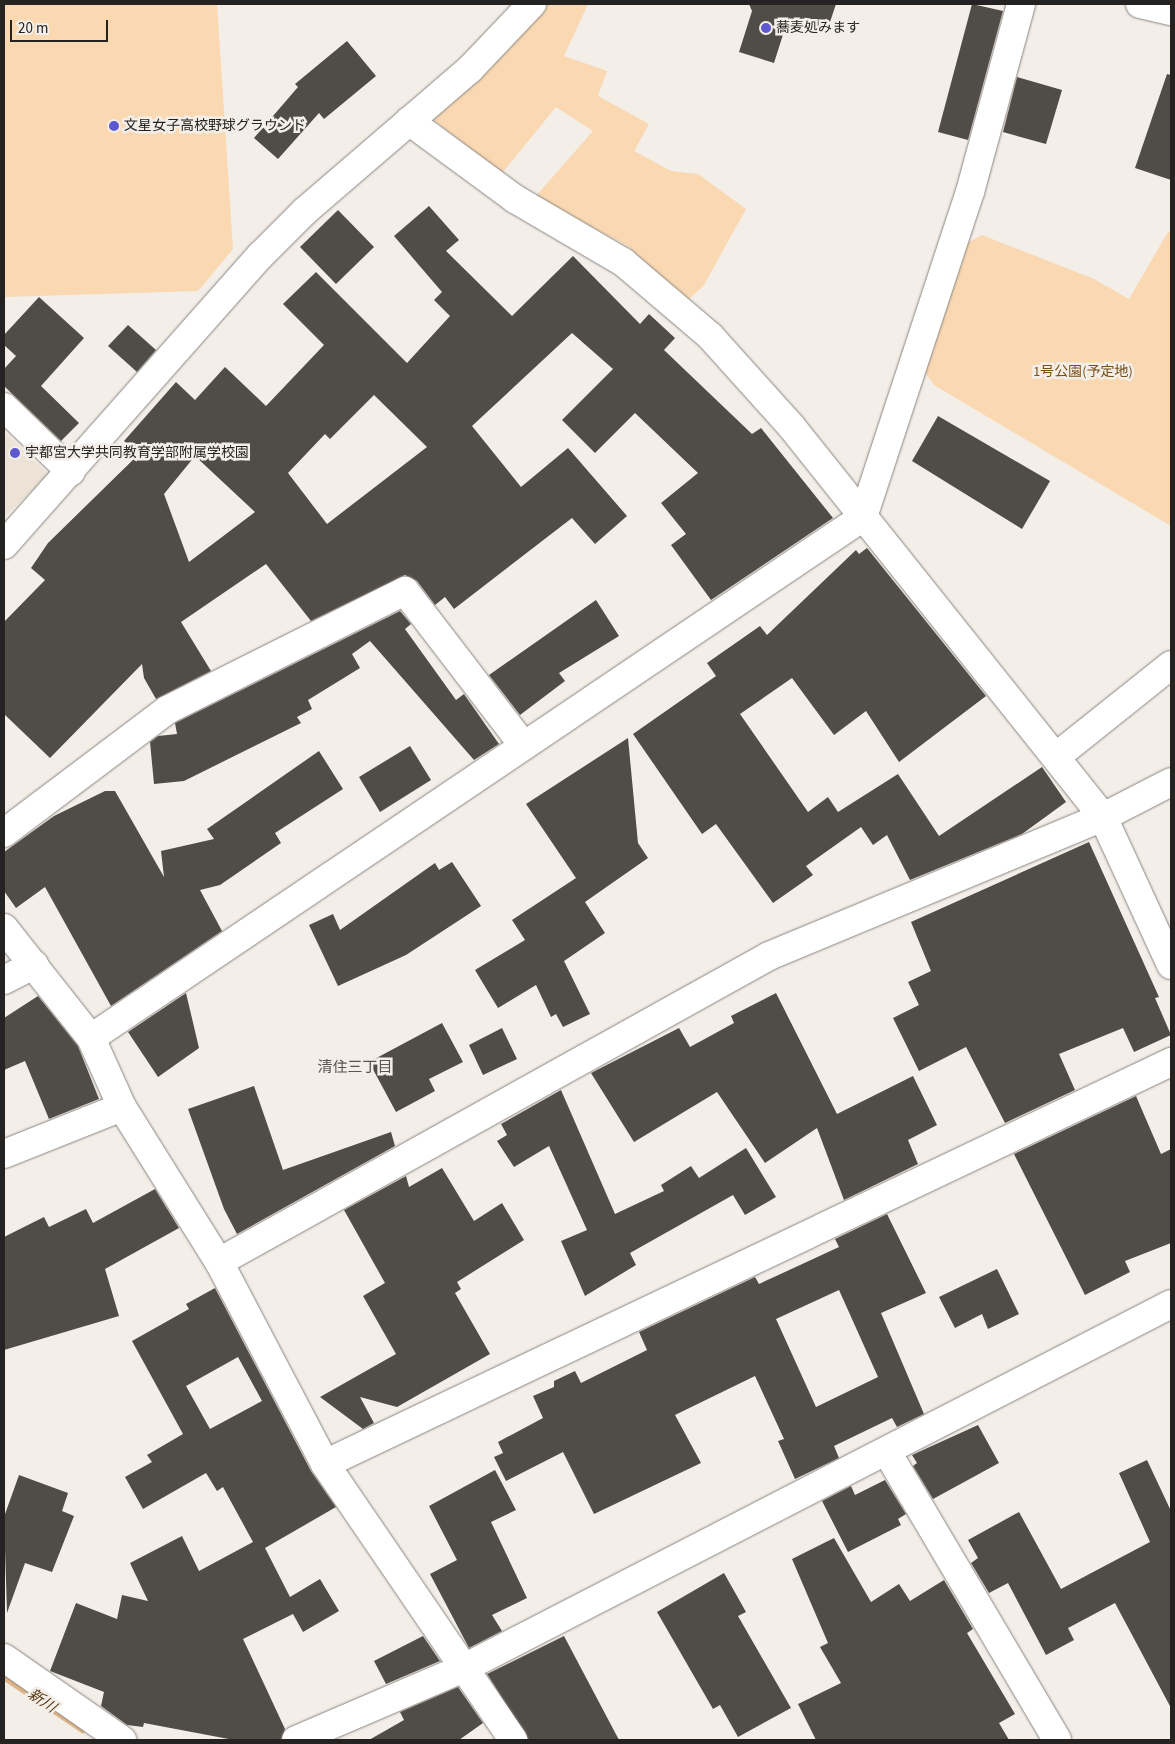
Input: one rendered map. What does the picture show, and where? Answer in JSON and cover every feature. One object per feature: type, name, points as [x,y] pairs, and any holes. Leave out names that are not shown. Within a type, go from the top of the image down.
[{"type":"street","points":[[4,545],[71,472],[261,255],[305,211],[476,64],[532,4]]},
{"type":"street","points":[[91,1038],[863,517],[970,192],[1021,4]]},
{"type":"street","points":[[1140,4],[1171,11]]},
{"type":"street","points":[[409,121],[515,199],[623,262],[710,336],[791,426],[1057,756],[1103,817],[1171,966]]},
{"type":"street","points":[[4,407],[71,472]]},
{"type":"street","points":[[4,833],[167,710],[405,590],[524,746]]},
{"type":"street","points":[[1057,756],[1171,665]]},
{"type":"street","points":[[219,1262],[769,956],[1103,817],[1171,782]]},
{"type":"street","points":[[4,928],[91,1038],[122,1107],[219,1262],[325,1464],[466,1667],[513,1740]]},
{"type":"street","points":[[4,980],[34,965]]},
{"type":"street","points":[[325,1464],[1171,1062]]},
{"type":"street","points":[[4,1154],[122,1107]]},
{"type":"street","points":[[296,1740],[466,1667],[887,1452],[1171,1304]]},
{"type":"street","points":[[887,1452],[1057,1740]]},
{"type":"street","points":[[4,1658],[122,1740]]},
{"type":"shaded area","name":"宇都宮大学共同教育学部附属学校園","points":[[4,432],[49,475],[4,517]]},
{"type":"green space","name":"文星女子高校野球グラウンド","points":[[4,4],[217,4],[233,249],[198,291],[4,297]]},
{"type":"green space","points":[[545,4],[588,4],[564,56],[607,71],[598,96],[649,124],[634,151],[671,171],[698,174],[746,209],[704,285],[686,302],[628,246],[535,197],[593,131],[556,107],[502,173],[434,120]]},
{"type":"green space","name":"1号公園(予定地)","points":[[1168,232],[1171,233],[1171,526],[934,385],[924,371],[967,243],[982,235],[1094,279],[1129,299]]},
{"type":"water","name":"新川","points":[[4,1669],[88,1726],[83,1734],[4,1681]]},
{"type":"building","name":"蕎麦処みます","points":[[749,4],[836,4],[826,34],[787,22],[774,63],[739,52],[752,11]]},
{"type":"building","points":[[972,4],[1003,11],[968,140],[938,132]]},
{"type":"building","points":[[347,41],[376,76],[324,119],[319,113],[278,159],[254,138],[298,87],[295,84]]},
{"type":"building","points":[[1167,74],[1171,75],[1171,180],[1135,168]]},
{"type":"building","points":[[1017,77],[1062,90],[1046,144],[1003,132]]},
{"type":"building","points":[[429,206],[459,240],[446,251],[512,316],[573,256],[640,324],[649,314],[675,338],[664,350],[752,434],[761,428],[833,518],[711,600],[671,545],[686,534],[661,503],[698,473],[635,413],[595,453],[562,420],[613,369],[572,333],[472,426],[521,487],[568,448],[627,516],[595,544],[572,518],[454,609],[445,597],[435,605],[417,581],[405,575],[311,621],[266,564],[181,622],[211,671],[156,699],[144,678],[142,664],[50,758],[4,714],[4,622],[45,580],[31,568],[48,543],[139,454],[124,441],[176,382],[195,400],[225,367],[266,406],[324,345],[283,304],[316,272],[407,363],[450,316],[434,300],[442,292],[394,236]],"holes":[[[374,395],[427,447],[327,524],[288,473],[325,434],[330,439]],[[195,456],[255,512],[189,562],[164,494]]]},
{"type":"building","points":[[338,210],[374,247],[336,284],[300,247]]},
{"type":"building","points":[[39,297],[84,338],[41,386],[79,423],[61,441],[4,386],[4,369],[16,356],[4,345],[4,335]]},
{"type":"building","points":[[128,325],[156,350],[137,372],[108,346]]},
{"type":"building","points":[[938,416],[1050,481],[1022,529],[912,461]]},
{"type":"building","points":[[867,548],[986,696],[899,762],[866,711],[834,735],[792,678],[740,714],[808,812],[828,797],[838,812],[898,774],[939,836],[1042,767],[1066,802],[1022,834],[910,880],[887,835],[873,845],[861,827],[806,866],[813,875],[773,903],[716,824],[702,834],[633,734],[716,676],[707,663],[760,626],[767,635],[856,550],[859,554]]},
{"type":"building","points":[[596,600],[619,636],[559,673],[565,681],[520,715],[489,675]]},
{"type":"building","points":[[400,611],[411,624],[405,629],[456,700],[464,694],[499,744],[474,760],[370,641],[352,654],[360,668],[308,700],[312,709],[297,717],[301,723],[184,781],[154,784],[150,742],[158,736],[177,734],[175,723]]},
{"type":"building","points":[[628,738],[638,843],[648,858],[585,902],[605,933],[564,961],[590,1014],[563,1027],[556,1014],[551,1017],[536,985],[498,1008],[475,970],[525,940],[512,920],[576,878],[526,804]]},
{"type":"building","points":[[410,746],[431,780],[380,812],[359,777]]},
{"type":"building","points":[[319,751],[343,789],[275,833],[281,843],[220,885],[200,890],[222,931],[111,1006],[45,887],[16,908],[4,891],[4,852],[54,816],[105,791],[115,791],[164,877],[161,851],[214,839],[207,829]]},
{"type":"building","points":[[1089,842],[1159,997],[1155,998],[1171,1035],[1134,1052],[1123,1028],[1059,1054],[1075,1090],[1005,1123],[966,1047],[919,1071],[893,1018],[919,1005],[908,982],[931,971],[911,922]]},
{"type":"building","points":[[452,862],[481,906],[406,955],[338,986],[309,925],[333,914],[340,930],[435,863],[439,870]]},
{"type":"building","points":[[186,993],[199,1048],[158,1077],[128,1032]]},
{"type":"building","points":[[776,993],[837,1114],[913,1076],[937,1125],[908,1140],[918,1164],[844,1200],[817,1128],[765,1163],[717,1092],[634,1142],[591,1073],[679,1028],[690,1047],[734,1023],[731,1016]]},
{"type":"building","points":[[38,996],[78,1046],[99,1099],[49,1119],[25,1061],[4,1070],[4,1018]]},
{"type":"building","points":[[442,1023],[463,1062],[429,1079],[435,1091],[396,1112],[369,1062]]},
{"type":"building","points":[[502,1028],[517,1059],[483,1075],[469,1045]]},
{"type":"building","points":[[254,1086],[283,1170],[391,1132],[395,1146],[237,1234],[224,1209],[188,1109]]},
{"type":"building","points":[[561,1090],[615,1214],[664,1191],[661,1185],[691,1166],[699,1178],[746,1148],[776,1197],[745,1215],[733,1195],[630,1253],[636,1265],[585,1296],[561,1241],[587,1230],[549,1146],[514,1167],[497,1141],[507,1135],[501,1124]]},
{"type":"building","points":[[1136,1096],[1161,1154],[1171,1149],[1171,1243],[1125,1261],[1130,1272],[1085,1295],[1014,1154]]},
{"type":"building","points":[[442,1168],[474,1221],[502,1203],[524,1240],[457,1282],[461,1289],[455,1293],[490,1354],[397,1407],[360,1397],[374,1423],[363,1429],[320,1397],[396,1354],[363,1296],[385,1283],[344,1210],[406,1176],[409,1187]]},
{"type":"building","points":[[155,1189],[179,1228],[105,1269],[119,1316],[4,1350],[4,1237],[44,1217],[49,1227],[86,1209],[93,1223]]},
{"type":"building","points":[[887,1214],[926,1293],[881,1313],[924,1414],[897,1427],[892,1418],[834,1446],[839,1458],[795,1479],[778,1441],[784,1439],[755,1376],[675,1415],[701,1463],[594,1514],[563,1452],[506,1481],[494,1457],[503,1453],[498,1442],[543,1418],[533,1396],[554,1387],[554,1381],[575,1371],[581,1383],[647,1350],[639,1332],[755,1277],[759,1284],[839,1247],[835,1239]],"holes":[[[839,1290],[878,1377],[816,1407],[776,1319]]]},
{"type":"building","points":[[997,1269],[1019,1314],[988,1329],[982,1314],[955,1328],[939,1297]]},
{"type":"building","points":[[215,1288],[311,1471],[336,1507],[265,1548],[290,1597],[320,1579],[339,1611],[303,1632],[293,1614],[243,1639],[285,1729],[281,1740],[234,1740],[144,1723],[143,1727],[127,1725],[101,1706],[104,1692],[50,1671],[76,1603],[117,1619],[122,1595],[148,1601],[130,1563],[182,1536],[199,1571],[253,1542],[223,1487],[217,1491],[206,1473],[143,1509],[125,1477],[152,1462],[147,1455],[183,1434],[132,1341],[189,1309],[186,1304]],"holes":[[[238,1357],[262,1401],[210,1429],[186,1386]]]},
{"type":"building","points":[[978,1425],[999,1463],[933,1499],[913,1466],[917,1463],[912,1455]]},
{"type":"building","points":[[1147,1460],[1171,1511],[1171,1708],[1115,1603],[1068,1628],[1074,1640],[1046,1655],[1008,1583],[989,1593],[971,1563],[978,1558],[968,1540],[1019,1512],[1061,1589],[1150,1542],[1119,1473]]},
{"type":"building","points":[[495,1470],[516,1510],[491,1522],[527,1598],[492,1615],[502,1631],[469,1648],[430,1574],[457,1560],[429,1506]]},
{"type":"building","points":[[19,1475],[68,1493],[62,1511],[74,1516],[52,1572],[25,1563],[7,1613],[4,1517]]},
{"type":"building","points":[[885,1480],[906,1514],[898,1519],[901,1525],[848,1552],[822,1501],[851,1486],[855,1495]]},
{"type":"building","points":[[834,1538],[871,1602],[899,1584],[910,1601],[944,1580],[973,1629],[967,1633],[1015,1714],[999,1723],[1009,1740],[816,1740],[798,1704],[841,1683],[820,1647],[828,1643],[792,1559]]},
{"type":"building","points":[[724,1573],[746,1612],[738,1616],[791,1708],[738,1737],[720,1705],[713,1709],[657,1612]]},
{"type":"building","points":[[423,1636],[440,1661],[386,1684],[374,1661]]},
{"type":"building","points":[[564,1636],[619,1740],[529,1740],[487,1674]]},
{"type":"building","points":[[458,1687],[483,1723],[459,1740],[369,1740],[404,1720],[400,1712]]},
{"type":"place","name":"蕎麦処みます","points":[[766,28]]},
{"type":"place","name":"文星女子高校野球グラウンド","points":[[114,126]]},
{"type":"place","name":"宇都宮大学共同教育学部附属学校園","points":[[15,453]]},
{"type":"district","name":"清住三丁目","points":[[355,1068]]}]
